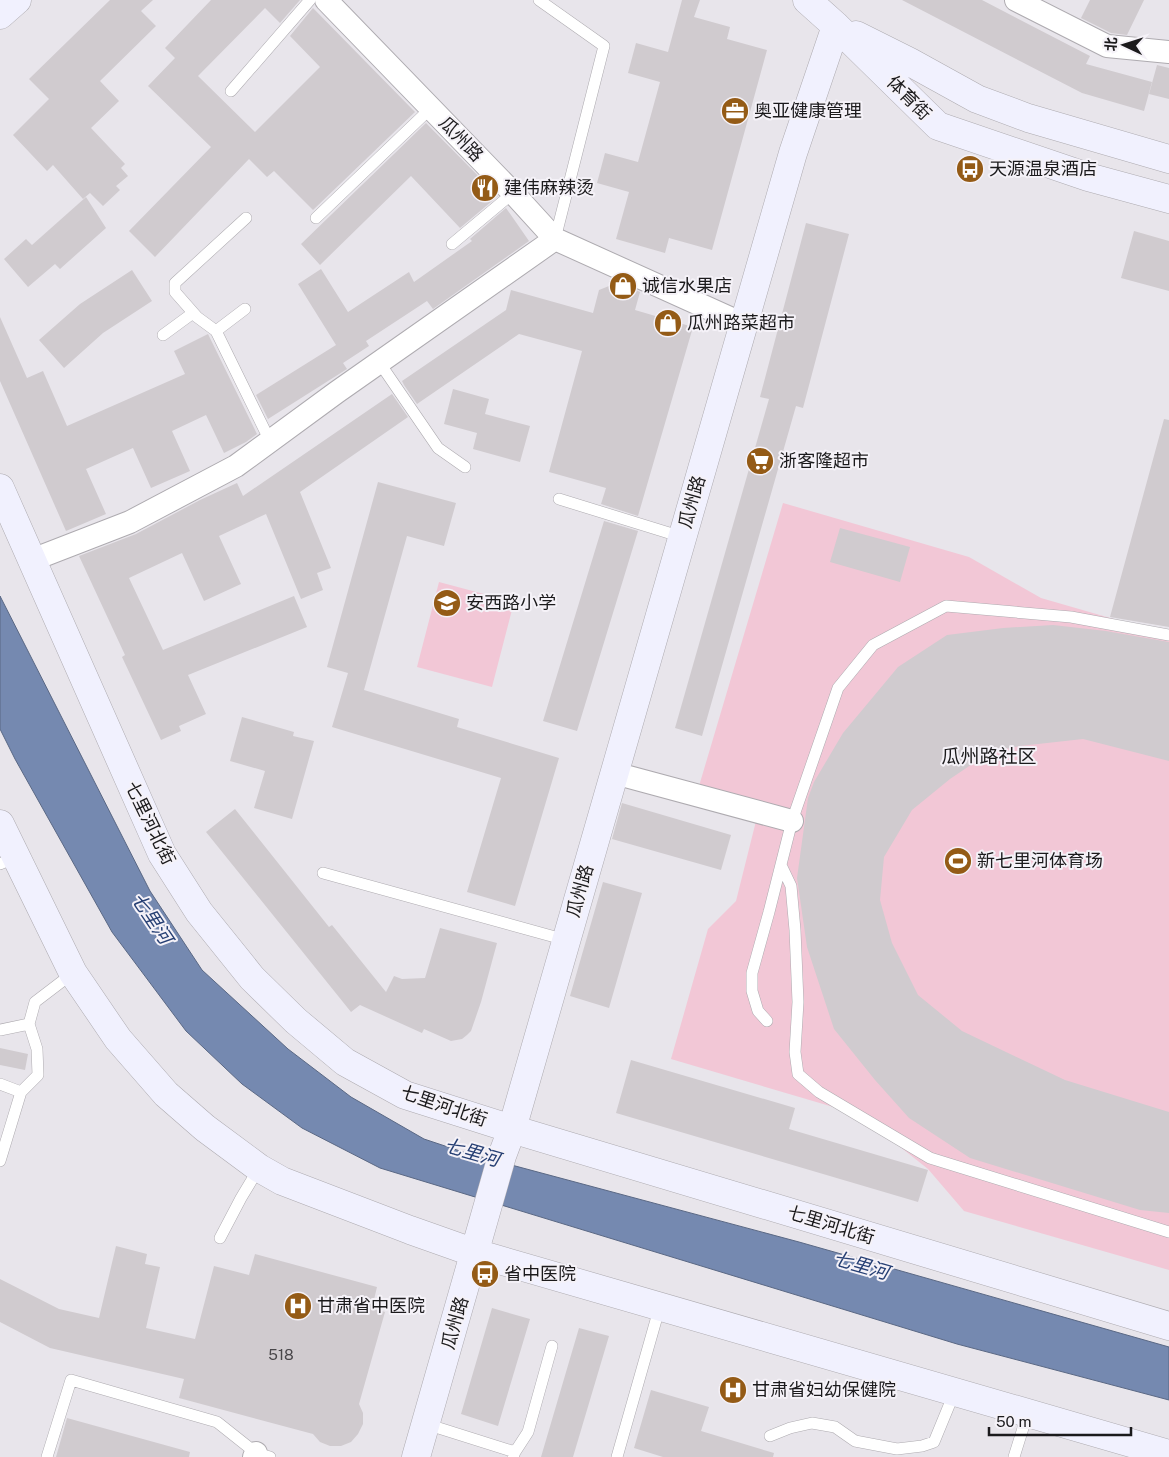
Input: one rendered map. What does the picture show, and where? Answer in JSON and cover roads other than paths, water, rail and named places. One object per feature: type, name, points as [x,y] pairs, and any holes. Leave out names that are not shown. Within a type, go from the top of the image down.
[{"type":"street","points":[[0,15],[17,0]]},
{"type":"street","name":"瓜州路","points":[[326,0],[555,239],[743,324]]},
{"type":"street","name":"体育街","points":[[807,0],[938,126],[1088,177],[1169,199]]},
{"type":"street","points":[[1016,0],[1107,46],[1169,52]]},
{"type":"street","name":"瓜州路","points":[[416,1457],[743,324],[793,154],[836,26]]},
{"type":"street","name":"体育街","points":[[836,26],[910,62],[977,99],[1028,118],[1169,159]]},
{"type":"street","points":[[32,560],[130,522],[236,466],[379,362],[555,239]]},
{"type":"street","name":"七里河北街","points":[[0,488],[162,854],[199,912],[252,978],[296,1021],[344,1062],[404,1095],[1169,1326]]},
{"type":"street","points":[[614,773],[792,822]]},
{"type":"street","points":[[0,824],[8,861],[73,973],[118,1039],[166,1094],[205,1128],[259,1168],[282,1181],[475,1253],[1169,1454]]},
{"type":"lane","points":[[231,91],[310,0]]},
{"type":"lane","points":[[539,0],[604,46],[555,239]]},
{"type":"lane","points":[[316,218],[431,108]]},
{"type":"lane","points":[[452,244],[513,193]]},
{"type":"lane","points":[[246,218],[175,283],[175,292],[193,313],[216,331],[270,441]]},
{"type":"lane","points":[[216,331],[245,310]]},
{"type":"lane","points":[[163,335],[193,313]]},
{"type":"lane","points":[[379,362],[438,448],[465,467]]},
{"type":"lane","points":[[559,499],[682,537]]},
{"type":"lane","points":[[767,1021],[758,1011],[752,991],[752,973],[792,822],[838,688],[873,645],[946,606],[1071,617],[1169,635]]},
{"type":"lane","points":[[781,865],[791,886],[795,930],[798,1002],[795,1052],[798,1074],[818,1092],[930,1158],[1169,1232]]},
{"type":"lane","points":[[323,873],[566,940]]},
{"type":"lane","points":[[0,1161],[21,1092],[38,1075],[38,1050],[30,1024],[35,1002],[73,973]]},
{"type":"lane","points":[[0,1030],[30,1024]]},
{"type":"lane","points":[[0,1084],[21,1092]]},
{"type":"lane","points":[[220,1238],[259,1168]]},
{"type":"lane","points":[[617,1457],[660,1306]]},
{"type":"lane","points":[[426,1424],[514,1454],[528,1432],[552,1346]]},
{"type":"lane","points":[[47,1457],[71,1380],[217,1422],[260,1456]]},
{"type":"lane","points":[[770,1436],[790,1428],[812,1423],[835,1427],[855,1441],[897,1449],[922,1446],[934,1442],[955,1391]]},
{"type":"lane","points":[[1014,1457],[1028,1412]]},
{"type":"water","name":"七里河","points":[[0,596],[150,891],[202,970],[288,1049],[351,1097],[424,1139],[463,1152],[799,1242],[1169,1347],[1169,1400],[957,1344],[380,1168],[302,1128],[242,1084],[186,1031],[112,932],[0,729]]},
{"type":"place","name":"奥亚健康管理","points":[[735,111]]},
{"type":"place","name":"天源温泉酒店","points":[[970,169]]},
{"type":"place","name":"建伟麻辣烫","points":[[485,188]]},
{"type":"place","name":"诚信水果店","points":[[623,286]]},
{"type":"place","name":"瓜州路菜超市","points":[[668,323]]},
{"type":"place","name":"浙客隆超市","points":[[760,461]]},
{"type":"place","name":"安西路小学","points":[[447,603]]},
{"type":"place","name":"新七里河体育场","points":[[958,861]]},
{"type":"place","name":"省中医院","points":[[485,1274]]},
{"type":"place","name":"甘肃省中医院","points":[[298,1306]]},
{"type":"place","name":"甘肃省妇幼保健院","points":[[733,1390]]},
{"type":"district","name":"瓜州路社区","points":[[989,756]]}]
